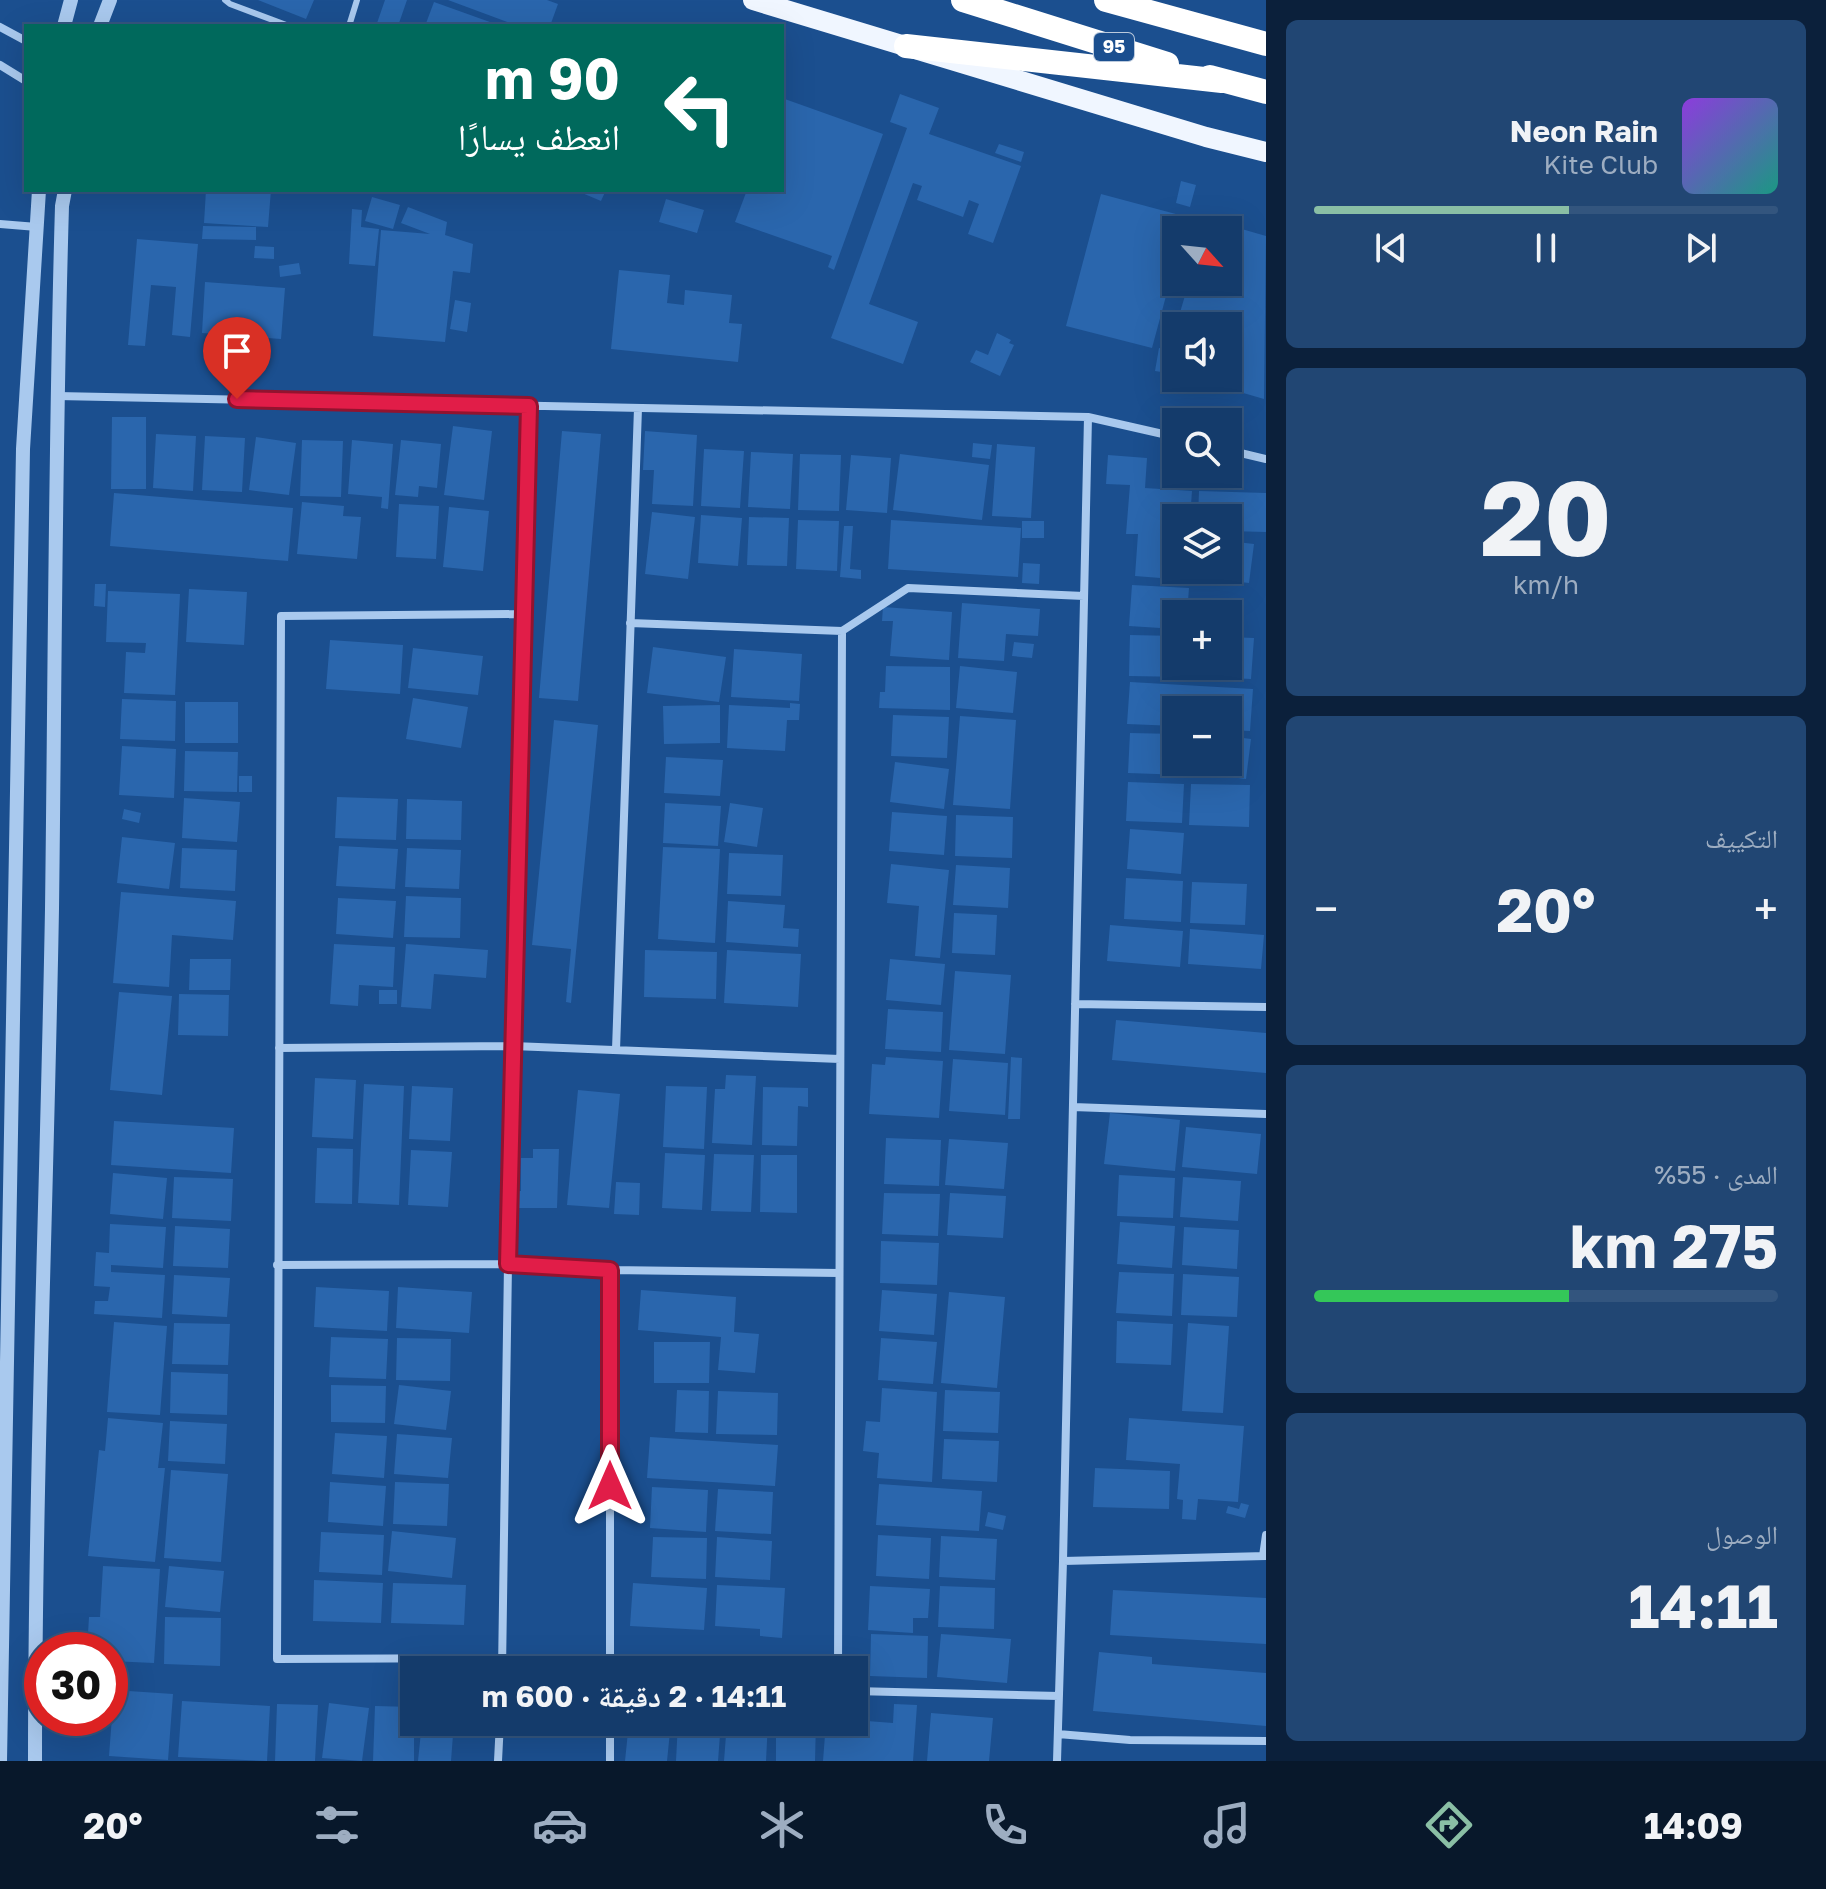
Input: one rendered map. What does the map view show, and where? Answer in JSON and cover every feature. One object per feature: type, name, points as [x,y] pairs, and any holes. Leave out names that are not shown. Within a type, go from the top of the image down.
[{"type":"highway","name":"95","points":[[963,0],[1266,92]]},
{"type":"highway","name":"95","points":[[1106,0],[1266,44]]},
{"type":"highway","points":[[906,46],[1222,81]]},
{"type":"main road","points":[[753,0],[1266,152]]},
{"type":"street","points":[[65,24],[71,0]]},
{"type":"street","points":[[101,24],[110,0]]},
{"type":"street","points":[[0,27],[24,40]]},
{"type":"street","points":[[0,65],[24,80]]},
{"type":"street","points":[[0,1761],[4,1236],[23,449],[39,192]]},
{"type":"street","points":[[35,1761],[52,911],[57,396],[65,192]]},
{"type":"street","points":[[0,224],[37,227]]},
{"type":"street","points":[[57,396],[1088,417],[1162,434]]},
{"type":"street","points":[[503,1656],[508,1264],[529,406]]},
{"type":"street","points":[[616,1050],[638,408]]},
{"type":"street","points":[[1057,1761],[1088,417]]},
{"type":"street","points":[[1242,453],[1266,459]]},
{"type":"street","points":[[630,623],[842,631],[908,588],[1084,596]]},
{"type":"street","points":[[400,1658],[277,1659],[281,616],[524,614]]},
{"type":"street","points":[[838,1656],[842,631]]},
{"type":"street","points":[[1075,1004],[1266,1007]]},
{"type":"street","points":[[279,1048],[513,1046],[840,1059]]},
{"type":"street","points":[[1073,1107],[1266,1114]]},
{"type":"street","points":[[277,1265],[508,1264],[610,1270],[839,1273]]},
{"type":"street","points":[[610,1270],[610,1656]]},
{"type":"street","points":[[1063,1561],[1265,1556],[1266,1535]]},
{"type":"street","points":[[868,1691],[1059,1696]]},
{"type":"street","points":[[1058,1734],[1130,1740],[1266,1741]]},
{"type":"street","points":[[498,1761],[499,1736]]},
{"type":"street","points":[[610,1736],[610,1761]]},
{"type":"lane","points":[[225,0],[284,24]]},
{"type":"lane","points":[[350,24],[357,0]]},
{"type":"building","points":[[258,0],[314,0],[306,19]]},
{"type":"building","points":[[385,0],[407,0],[399,24],[377,24]]},
{"type":"building","points":[[448,0],[547,0],[558,4],[551,24],[513,24]]},
{"type":"building","points":[[434,2],[495,24],[426,24]]},
{"type":"building","points":[[900,94],[939,108],[929,134],[1021,166],[993,243],[968,234],[979,204],[969,200],[963,217],[917,200],[922,186],[913,183],[869,304],[918,322],[903,364],[831,338],[907,128],[890,122]]},
{"type":"building","points":[[784,99],[883,134],[834,270],[828,267],[832,256],[735,222],[746,192],[784,192]]},
{"type":"building","points":[[999,144],[1024,152],[1021,162],[995,153]]},
{"type":"building","points":[[1181,181],[1196,185],[1190,207],[1176,203]]},
{"type":"building","points":[[206,192],[271,192],[268,227],[204,223]]},
{"type":"building","points":[[580,192],[605,192],[601,201]]},
{"type":"building","points":[[1101,194],[1183,216],[1162,216],[1162,296],[1166,296],[1152,348],[1066,326]]},
{"type":"building","points":[[372,197],[400,205],[393,229],[365,221]]},
{"type":"building","points":[[666,199],[704,210],[697,233],[659,222]]},
{"type":"building","points":[[408,207],[447,222],[445,235],[473,244],[470,273],[453,271],[445,342],[373,336],[381,230],[430,234],[401,223]]},
{"type":"building","points":[[352,209],[362,210],[361,227],[379,229],[375,266],[349,264]]},
{"type":"building","points":[[203,226],[256,227],[256,240],[202,239]]},
{"type":"building","points":[[1242,229],[1266,236],[1264,399],[1240,392],[1242,312],[1180,312],[1185,296],[1242,296]]},
{"type":"building","points":[[137,239],[198,244],[190,337],[172,335],[176,287],[151,285],[145,346],[128,345]]},
{"type":"building","points":[[255,246],[274,247],[274,259],[254,258]]},
{"type":"building","points":[[299,263],[301,274],[280,277],[279,266]]},
{"type":"building","points":[[619,270],[670,275],[667,303],[684,305],[685,290],[732,295],[729,323],[742,324],[738,362],[611,349]]},
{"type":"building","points":[[205,282],[285,288],[281,339],[202,333]]},
{"type":"building","points":[[455,300],[471,303],[467,332],[450,329]]},
{"type":"building","points":[[997,333],[1014,345],[1000,376],[970,362],[976,350],[988,355]]},
{"type":"building","points":[[1159,348],[1162,349],[1162,372],[1155,371]]},
{"type":"building","points":[[112,417],[146,417],[146,489],[111,489]]},
{"type":"building","points":[[453,426],[492,431],[484,500],[444,495]]},
{"type":"building","points":[[562,431],[601,434],[578,701],[539,698]]},
{"type":"building","points":[[645,431],[697,435],[693,506],[652,504],[654,470],[643,470]]},
{"type":"building","points":[[156,434],[196,436],[193,491],[153,488]]},
{"type":"building","points":[[205,436],[245,438],[242,492],[202,490]]},
{"type":"building","points":[[256,437],[296,443],[289,495],[249,490]]},
{"type":"building","points":[[302,440],[343,441],[341,497],[300,496]]},
{"type":"building","points":[[352,440],[393,444],[388,509],[381,508],[382,497],[348,494]]},
{"type":"building","points":[[401,440],[441,444],[437,488],[419,486],[418,497],[395,495]]},
{"type":"building","points":[[973,443],[992,445],[990,459],[972,457]]},
{"type":"building","points":[[997,444],[1035,447],[1031,518],[992,516]]},
{"type":"building","points":[[704,449],[744,451],[740,508],[701,506]]},
{"type":"building","points":[[751,452],[793,454],[790,509],[748,507]]},
{"type":"building","points":[[800,454],[841,455],[839,511],[798,510]]},
{"type":"building","points":[[900,454],[989,465],[982,520],[893,510]]},
{"type":"building","points":[[851,455],[891,458],[887,513],[846,510]]},
{"type":"building","points":[[1108,455],[1147,458],[1145,488],[1192,491],[1191,504],[1162,504],[1162,578],[1135,576],[1138,534],[1126,534],[1130,485],[1106,484]]},
{"type":"building","points":[[1199,491],[1266,493],[1266,532],[1242,531],[1242,504],[1199,504]]},
{"type":"building","points":[[114,493],[293,508],[288,561],[110,546]]},
{"type":"building","points":[[302,502],[344,506],[343,516],[361,517],[357,559],[297,554]]},
{"type":"building","points":[[399,504],[439,506],[436,559],[396,557]]},
{"type":"building","points":[[449,507],[489,511],[483,571],[443,567]]},
{"type":"building","points":[[652,512],[695,517],[688,579],[645,574]]},
{"type":"building","points":[[701,515],[742,518],[738,566],[698,563]]},
{"type":"building","points":[[749,517],[789,518],[787,566],[747,565]]},
{"type":"building","points":[[798,520],[839,521],[837,571],[796,569]]},
{"type":"building","points":[[891,520],[1021,528],[1018,577],[888,569]]},
{"type":"building","points":[[1022,521],[1044,521],[1044,538],[1022,538]]},
{"type":"building","points":[[844,526],[853,526],[850,569],[861,570],[861,579],[840,577]]},
{"type":"building","points":[[1242,543],[1254,544],[1249,583],[1242,582]]},
{"type":"building","points":[[1023,563],[1040,564],[1039,584],[1022,583]]},
{"type":"building","points":[[95,584],[106,584],[105,607],[94,606]]},
{"type":"building","points":[[1132,585],[1189,588],[1188,600],[1162,600],[1162,628],[1129,626]]},
{"type":"building","points":[[189,589],[247,592],[244,645],[186,642]]},
{"type":"building","points":[[108,591],[180,594],[175,695],[124,693],[126,652],[145,653],[146,643],[106,642]]},
{"type":"building","points":[[962,603],[1040,609],[1038,636],[1006,634],[1004,661],[958,658]]},
{"type":"building","points":[[883,607],[952,612],[949,660],[890,656],[893,621],[882,621]]},
{"type":"building","points":[[1130,635],[1162,636],[1162,677],[1129,676]]},
{"type":"building","points":[[1242,638],[1254,638],[1251,679],[1242,679]]},
{"type":"building","points":[[330,640],[403,645],[400,694],[326,689]]},
{"type":"building","points":[[1014,642],[1034,644],[1032,658],[1012,656]]},
{"type":"building","points":[[653,647],[726,657],[719,702],[647,693]]},
{"type":"building","points":[[413,648],[483,656],[478,695],[408,688]]},
{"type":"building","points":[[734,649],[802,654],[799,701],[731,697]]},
{"type":"building","points":[[886,666],[950,667],[950,710],[879,708],[880,692],[885,692]]},
{"type":"building","points":[[960,666],[1017,672],[1013,713],[956,708]]},
{"type":"building","points":[[1130,682],[1253,689],[1250,731],[1242,731],[1242,696],[1162,696],[1162,725],[1127,724]]},
{"type":"building","points":[[413,698],[468,707],[461,748],[406,739]]},
{"type":"building","points":[[122,699],[176,701],[175,741],[120,739]]},
{"type":"building","points":[[185,702],[238,702],[238,743],[185,743]]},
{"type":"building","points":[[790,703],[800,704],[799,720],[787,720],[785,751],[727,748],[729,705],[790,708]]},
{"type":"building","points":[[720,705],[720,743],[664,744],[663,706]]},
{"type":"building","points":[[893,715],[949,717],[947,758],[891,756]]},
{"type":"building","points":[[960,716],[1016,720],[1010,809],[953,805]]},
{"type":"building","points":[[554,720],[598,725],[571,1003],[566,1002],[571,949],[532,945]]},
{"type":"building","points":[[1130,733],[1162,734],[1162,774],[1128,773]]},
{"type":"building","points":[[1242,738],[1251,739],[1246,779],[1223,776],[1242,776]]},
{"type":"building","points":[[122,746],[176,749],[174,798],[119,795]]},
{"type":"building","points":[[185,751],[238,752],[237,792],[184,791]]},
{"type":"building","points":[[666,757],[723,760],[720,796],[664,793]]},
{"type":"building","points":[[895,762],[949,769],[944,809],[890,802]]},
{"type":"building","points":[[239,776],[252,776],[252,792],[239,792]]},
{"type":"building","points":[[1128,782],[1184,784],[1182,823],[1126,821]]},
{"type":"building","points":[[1191,784],[1250,785],[1249,827],[1189,825]]},
{"type":"building","points":[[337,797],[398,799],[396,840],[335,838]]},
{"type":"building","points":[[184,798],[240,802],[237,842],[182,838]]},
{"type":"building","points":[[407,799],[462,801],[461,840],[406,839]]},
{"type":"building","points":[[665,803],[721,806],[718,846],[663,843]]},
{"type":"building","points":[[730,803],[763,808],[757,847],[724,842]]},
{"type":"building","points":[[124,809],[141,813],[139,823],[122,819]]},
{"type":"building","points":[[892,812],[947,816],[944,855],[889,851]]},
{"type":"building","points":[[956,815],[1013,817],[1012,858],[955,856]]},
{"type":"building","points":[[1130,829],[1184,833],[1181,874],[1127,869]]},
{"type":"building","points":[[122,837],[175,843],[169,889],[117,883]]},
{"type":"building","points":[[339,846],[398,849],[395,889],[336,886]]},
{"type":"building","points":[[663,847],[720,849],[715,943],[658,939]]},
{"type":"building","points":[[182,848],[237,850],[235,891],[180,888]]},
{"type":"building","points":[[407,848],[461,850],[459,889],[405,887]]},
{"type":"building","points":[[729,853],[783,855],[781,896],[727,894]]},
{"type":"building","points":[[891,864],[949,870],[940,958],[915,956],[919,906],[887,903]]},
{"type":"building","points":[[956,865],[1010,868],[1008,908],[953,905]]},
{"type":"building","points":[[1126,878],[1183,881],[1181,922],[1124,919]]},
{"type":"building","points":[[1192,882],[1247,884],[1245,925],[1190,923]]},
{"type":"building","points":[[121,892],[236,901],[233,940],[172,935],[169,987],[113,983]]},
{"type":"building","points":[[406,896],[461,898],[460,938],[404,937]]},
{"type":"building","points":[[338,898],[396,901],[393,938],[336,934]]},
{"type":"building","points":[[728,901],[785,905],[783,928],[799,929],[798,947],[726,942]]},
{"type":"building","points":[[954,913],[997,915],[995,955],[952,953]]},
{"type":"building","points":[[1110,925],[1183,931],[1180,967],[1107,961]]},
{"type":"building","points":[[1190,929],[1264,935],[1261,969],[1188,964]]},
{"type":"building","points":[[334,944],[395,947],[393,987],[359,985],[358,1006],[330,1004]]},
{"type":"building","points":[[406,944],[488,950],[486,978],[434,974],[431,1009],[401,1007]]},
{"type":"building","points":[[645,950],[717,952],[716,999],[644,997]]},
{"type":"building","points":[[727,950],[801,954],[798,1007],[724,1003]]},
{"type":"building","points":[[190,959],[231,959],[230,990],[189,990]]},
{"type":"building","points":[[890,959],[945,964],[941,1005],[886,1000]]},
{"type":"building","points":[[955,971],[1011,975],[1005,1054],[949,1050]]},
{"type":"building","points":[[379,990],[397,990],[397,1004],[379,1004]]},
{"type":"building","points":[[119,992],[172,996],[162,1095],[110,1090]]},
{"type":"building","points":[[179,994],[229,995],[228,1036],[178,1035]]},
{"type":"building","points":[[888,1009],[943,1012],[941,1052],[885,1049]]},
{"type":"building","points":[[1116,1020],[1266,1033],[1266,1073],[1112,1060]]},
{"type":"building","points":[[886,1057],[943,1061],[939,1118],[869,1114],[872,1064],[885,1065]]},
{"type":"building","points":[[1011,1057],[1022,1058],[1020,1119],[1008,1119]]},
{"type":"building","points":[[953,1059],[1008,1063],[1005,1115],[949,1111]]},
{"type":"building","points":[[726,1075],[756,1076],[752,1145],[712,1143],[715,1089],[725,1089]]},
{"type":"building","points":[[315,1078],[356,1080],[353,1139],[312,1137]]},
{"type":"building","points":[[364,1084],[404,1086],[399,1205],[358,1203]]},
{"type":"building","points":[[412,1086],[453,1088],[450,1141],[409,1139]]},
{"type":"building","points":[[666,1086],[707,1087],[704,1149],[663,1147]]},
{"type":"building","points":[[763,1087],[808,1088],[808,1107],[798,1106],[797,1146],[762,1145]]},
{"type":"building","points":[[578,1090],[620,1094],[609,1208],[567,1205]]},
{"type":"building","points":[[1110,1113],[1180,1120],[1175,1171],[1104,1164]]},
{"type":"building","points":[[114,1121],[234,1128],[231,1173],[111,1165]]},
{"type":"building","points":[[1186,1127],[1261,1134],[1257,1174],[1182,1167]]},
{"type":"building","points":[[886,1138],[941,1140],[939,1186],[884,1184]]},
{"type":"building","points":[[949,1139],[1008,1143],[1004,1189],[945,1185]]},
{"type":"building","points":[[317,1148],[353,1149],[352,1204],[315,1203]]},
{"type":"building","points":[[533,1149],[559,1149],[557,1208],[517,1208],[517,1191],[521,1191],[521,1158],[533,1158]]},
{"type":"building","points":[[411,1150],[452,1152],[448,1207],[408,1205]]},
{"type":"building","points":[[665,1153],[705,1155],[702,1210],[662,1208]]},
{"type":"building","points":[[714,1154],[754,1155],[751,1212],[711,1211]]},
{"type":"building","points":[[761,1155],[797,1155],[797,1213],[760,1212]]},
{"type":"building","points":[[113,1173],[167,1178],[163,1219],[110,1214]]},
{"type":"building","points":[[1119,1175],[1175,1178],[1173,1218],[1117,1216]]},
{"type":"building","points":[[174,1177],[233,1179],[231,1221],[172,1218]]},
{"type":"building","points":[[1183,1177],[1241,1181],[1238,1221],[1180,1217]]},
{"type":"building","points":[[616,1182],[640,1183],[639,1215],[614,1214]]},
{"type":"building","points":[[884,1193],[940,1194],[938,1236],[882,1234]]},
{"type":"building","points":[[950,1193],[1006,1196],[1003,1238],[947,1235]]},
{"type":"building","points":[[1120,1222],[1175,1226],[1172,1268],[1117,1264]]},
{"type":"building","points":[[110,1224],[166,1227],[163,1268],[111,1265],[111,1272],[165,1275],[162,1318],[94,1314],[95,1301],[108,1301],[110,1287],[94,1286],[96,1252],[109,1253]]},
{"type":"building","points":[[175,1226],[230,1229],[228,1268],[173,1266]]},
{"type":"building","points":[[1184,1227],[1239,1230],[1237,1269],[1182,1265]]},
{"type":"building","points":[[881,1241],[939,1243],[937,1285],[880,1283]]},
{"type":"building","points":[[1119,1272],[1174,1274],[1172,1316],[1116,1313]]},
{"type":"building","points":[[1183,1274],[1239,1277],[1237,1317],[1181,1315]]},
{"type":"building","points":[[174,1275],[230,1278],[227,1317],[172,1314]]},
{"type":"building","points":[[316,1287],[389,1291],[387,1331],[314,1327]]},
{"type":"building","points":[[398,1287],[472,1292],[469,1333],[396,1328]]},
{"type":"building","points":[[641,1290],[736,1297],[734,1332],[759,1334],[755,1373],[718,1370],[721,1337],[638,1330]]},
{"type":"building","points":[[882,1290],[937,1294],[934,1335],[879,1331]]},
{"type":"building","points":[[949,1292],[1005,1297],[997,1388],[941,1383]]},
{"type":"building","points":[[1117,1321],[1173,1324],[1171,1365],[1116,1363]]},
{"type":"building","points":[[114,1322],[167,1326],[160,1415],[107,1412]]},
{"type":"building","points":[[174,1323],[230,1324],[228,1365],[172,1364]]},
{"type":"building","points":[[1188,1323],[1229,1326],[1223,1413],[1182,1411]]},
{"type":"building","points":[[331,1337],[388,1339],[386,1379],[329,1377]]},
{"type":"building","points":[[397,1338],[451,1339],[450,1381],[396,1380]]},
{"type":"building","points":[[881,1338],[937,1342],[933,1384],[878,1380]]},
{"type":"building","points":[[654,1342],[710,1342],[709,1383],[654,1383]]},
{"type":"building","points":[[171,1372],[228,1374],[227,1415],[170,1413]]},
{"type":"building","points":[[331,1385],[386,1386],[385,1423],[331,1422]]},
{"type":"building","points":[[399,1385],[451,1391],[446,1430],[394,1424]]},
{"type":"building","points":[[882,1388],[937,1392],[932,1482],[877,1478],[879,1453],[863,1451],[866,1421],[880,1422]]},
{"type":"building","points":[[677,1390],[709,1391],[708,1433],[675,1432]]},
{"type":"building","points":[[945,1390],[1000,1392],[998,1433],[943,1431]]},
{"type":"building","points":[[718,1391],[778,1393],[777,1435],[716,1434]]},
{"type":"building","points":[[108,1418],[163,1423],[158,1468],[165,1468],[155,1562],[88,1556],[99,1450],[105,1451]]},
{"type":"building","points":[[1129,1418],[1244,1426],[1238,1502],[1198,1499],[1196,1520],[1182,1519],[1183,1500],[1177,1499],[1180,1464],[1126,1460]]},
{"type":"building","points":[[170,1421],[227,1424],[225,1464],[168,1461]]},
{"type":"building","points":[[335,1433],[387,1436],[384,1478],[332,1474]]},
{"type":"building","points":[[397,1434],[452,1438],[448,1478],[394,1474]]},
{"type":"building","points":[[650,1437],[778,1445],[775,1486],[647,1478]]},
{"type":"building","points":[[944,1439],[999,1441],[997,1482],[942,1479]]},
{"type":"building","points":[[1095,1468],[1170,1471],[1169,1509],[1093,1507]]},
{"type":"building","points":[[171,1470],[228,1474],[221,1562],[164,1558]]},
{"type":"building","points":[[330,1482],[386,1486],[383,1526],[328,1522]]},
{"type":"building","points":[[395,1482],[449,1484],[447,1526],[393,1524]]},
{"type":"building","points":[[879,1484],[982,1491],[979,1531],[876,1525]]},
{"type":"building","points":[[652,1487],[708,1490],[706,1532],[650,1528]]},
{"type":"building","points":[[718,1489],[773,1492],[771,1534],[715,1531]]},
{"type":"building","points":[[1241,1503],[1249,1505],[1245,1518],[1226,1513],[1228,1506],[1239,1509]]},
{"type":"building","points":[[988,1512],[1006,1516],[1003,1530],[985,1526]]},
{"type":"building","points":[[392,1531],[456,1538],[452,1578],[388,1571]]},
{"type":"building","points":[[321,1532],[384,1535],[382,1575],[319,1572]]},
{"type":"building","points":[[878,1535],[931,1538],[929,1579],[876,1576]]},
{"type":"building","points":[[941,1536],[997,1539],[995,1580],[939,1577]]},
{"type":"building","points":[[653,1537],[707,1538],[706,1579],[651,1577]]},
{"type":"building","points":[[717,1537],[772,1541],[770,1580],[715,1577]]},
{"type":"building","points":[[103,1566],[160,1569],[154,1663],[128,1662],[128,1632],[88,1632],[89,1617],[100,1617]]},
{"type":"building","points":[[169,1566],[224,1571],[220,1612],[165,1607]]},
{"type":"building","points":[[314,1580],[383,1583],[381,1623],[313,1621]]},
{"type":"building","points":[[393,1583],[466,1585],[464,1625],[391,1623]]},
{"type":"building","points":[[633,1583],[707,1588],[704,1630],[630,1626]]},
{"type":"building","points":[[717,1585],[785,1588],[782,1638],[760,1636],[760,1629],[715,1626]]},
{"type":"building","points":[[870,1586],[930,1589],[928,1618],[913,1618],[913,1633],[868,1630]]},
{"type":"building","points":[[940,1586],[995,1588],[994,1629],[938,1627]]},
{"type":"building","points":[[1113,1590],[1266,1598],[1266,1644],[1110,1635]]},
{"type":"building","points":[[165,1617],[221,1618],[220,1666],[164,1664]]},
{"type":"building","points":[[871,1634],[928,1636],[927,1678],[870,1676]]},
{"type":"building","points":[[941,1634],[1011,1639],[1007,1683],[937,1677]]},
{"type":"building","points":[[1099,1652],[1152,1657],[1152,1664],[1266,1673],[1266,1726],[1093,1711]]},
{"type":"building","points":[[128,1691],[173,1694],[168,1760],[109,1756],[111,1736],[128,1736]]},
{"type":"building","points":[[182,1701],[270,1706],[267,1761],[178,1757]]},
{"type":"building","points":[[329,1703],[369,1708],[362,1761],[322,1758]]},
{"type":"building","points":[[277,1704],[318,1705],[315,1761],[275,1761]]},
{"type":"building","points":[[894,1704],[917,1705],[913,1761],[823,1761],[825,1736],[868,1736],[868,1721],[893,1723]]},
{"type":"building","points":[[375,1706],[400,1707],[400,1736],[414,1736],[414,1761],[373,1761]]},
{"type":"building","points":[[931,1713],[993,1718],[989,1761],[927,1761]]},
{"type":"building","points":[[421,1736],[453,1736],[451,1761],[418,1761]]},
{"type":"building","points":[[628,1736],[670,1736],[667,1761],[625,1761]]},
{"type":"building","points":[[677,1736],[720,1736],[718,1761],[676,1761]]},
{"type":"building","points":[[726,1736],[767,1736],[766,1761],[724,1761]]},
{"type":"building","points":[[776,1736],[816,1736],[815,1761],[776,1761]]},
{"type":"route","points":[[237,399],[529,406],[508,1264],[610,1270],[610,1486]]}]
